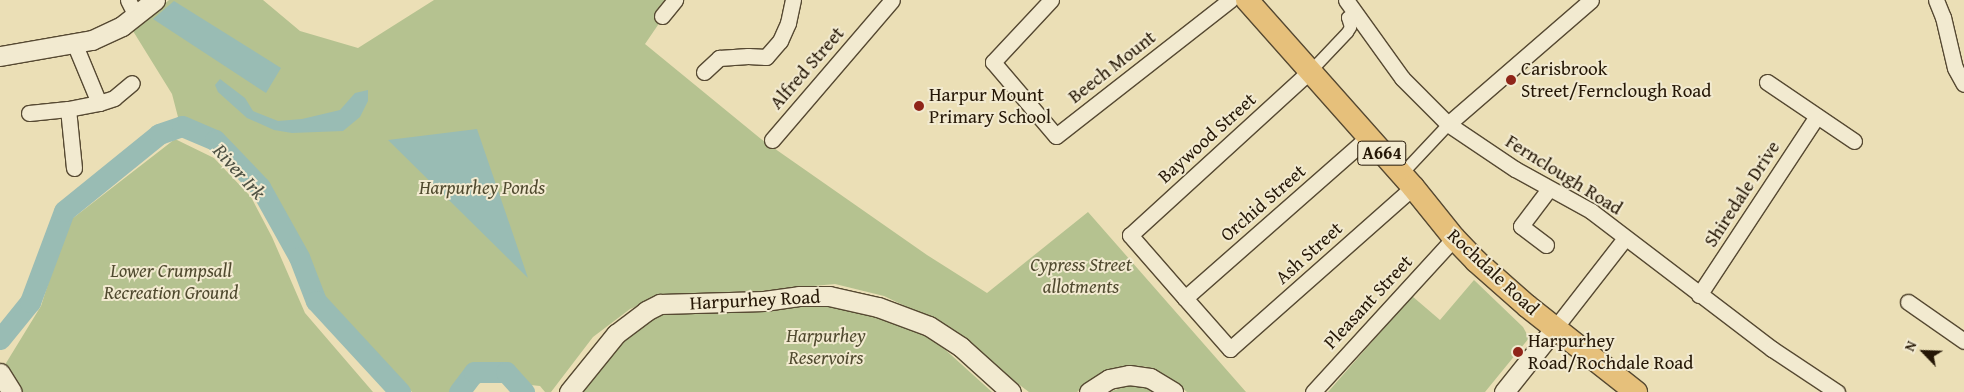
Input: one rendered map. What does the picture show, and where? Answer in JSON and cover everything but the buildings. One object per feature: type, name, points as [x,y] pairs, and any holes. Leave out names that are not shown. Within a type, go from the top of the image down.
[{"type":"main road","name":"Rochdale Road","points":[[1247,0],[1311,70],[1454,238],[1476,261],[1634,392]]},
{"type":"street","points":[[0,56],[75,45],[108,34],[132,8],[154,0]]},
{"type":"street","points":[[662,16],[675,0]]},
{"type":"street","points":[[704,72],[719,58],[766,57],[780,41],[788,23],[793,0]]},
{"type":"street","name":"Beech Mount","points":[[1051,0],[993,62],[1056,136],[1230,0]]},
{"type":"street","points":[[1407,181],[1448,124],[1591,0]]},
{"type":"street","points":[[1936,0],[1943,17],[1955,68],[1964,84]]},
{"type":"street","name":"Alfred Street","points":[[772,140],[890,1]]},
{"type":"street","points":[[1311,70],[1347,32],[1350,27],[1347,17],[1350,6]]},
{"type":"street","name":"Fernclough Road","points":[[1350,6],[1402,78],[1448,124],[1550,189],[1591,211],[1772,349],[1837,392]]},
{"type":"street","points":[[75,45],[99,103]]},
{"type":"street","name":"Baywood Street","points":[[1185,298],[1130,235],[1311,70]]},
{"type":"street","points":[[1767,82],[1854,142]]},
{"type":"street","points":[[29,113],[68,109],[99,103],[114,98],[132,83]]},
{"type":"street","points":[[68,109],[74,168]]},
{"type":"street","name":"Shiredale Drive","points":[[1699,295],[1817,116]]},
{"type":"street","name":"Orchid Street","points":[[1185,298],[1368,137]]},
{"type":"street","name":"Ash Street","points":[[1185,298],[1230,349],[1407,181]]},
{"type":"street","points":[[1546,245],[1521,226],[1550,189]]},
{"type":"street","name":"Pleasant Street","points":[[1313,392],[1454,238]]},
{"type":"street","points":[[1504,392],[1625,238]]},
{"type":"street","name":"Harpurhey Road","points":[[569,392],[601,350],[616,334],[646,311],[660,304],[764,302],[799,296],[829,296],[878,307],[929,326],[961,347],[1011,392]]},
{"type":"street","points":[[1908,302],[1964,340]]},
{"type":"street","points":[[1089,392],[1109,379],[1129,375],[1150,378],[1173,392]]},
{"type":"green space","name":"Harpurhey Ponds","points":[[169,0],[263,0],[300,31],[358,48],[434,0],[675,0],[645,44],[761,139],[927,255],[987,293],[1088,212],[1246,392],[1187,392],[1167,376],[1148,367],[1129,365],[1106,370],[1077,392],[1029,392],[930,318],[884,296],[835,284],[760,291],[697,293],[654,299],[630,309],[593,337],[551,392],[545,392],[540,386],[486,380],[464,392],[412,392],[321,298],[302,251],[265,182],[219,134],[178,117],[172,94],[133,31]]},
{"type":"green space","name":"Lower Crumpsall Recreation Ground","points":[[175,139],[214,158],[251,197],[272,237],[305,313],[373,392],[21,392],[3,368],[41,306],[68,222]]},
{"type":"green space","points":[[1474,280],[1523,327],[1529,338],[1485,392],[1328,392],[1412,296],[1440,320]]},
{"type":"green space","name":"Harpurhey Reservoirs","points":[[824,301],[866,310],[921,332],[940,345],[992,392],[573,392],[600,360],[639,326],[659,314],[759,312]]},
{"type":"green space","points":[[1127,386],[1142,386],[1154,392],[1109,392]]},
{"type":"water","points":[[174,1],[281,68],[266,93],[153,19]]},
{"type":"water","points":[[220,79],[245,98],[253,111],[278,121],[302,119],[340,110],[355,93],[368,90],[368,101],[360,117],[343,131],[292,133],[274,130],[247,118],[218,92],[215,85]]},
{"type":"water","points":[[477,129],[528,278],[388,140]]},
{"type":"waterway","name":"River Irk","points":[[0,339],[30,302],[64,211],[159,134],[182,126],[215,140],[260,187],[299,257],[316,301],[400,392]]},
{"type":"waterway","name":"River Irk","points":[[459,392],[474,372],[506,372],[524,392]]},
{"type":"place","name":"Carisbrook Street/Fernclough Road","points":[[1511,80]]},
{"type":"place","name":"Harpur Mount Primary School","points":[[919,106]]},
{"type":"place","name":"Harpurhey Road/Rochdale Road","points":[[1518,352]]},
{"type":"park label","name":"Cypress Street allotments","points":[[1081,276]]}]
